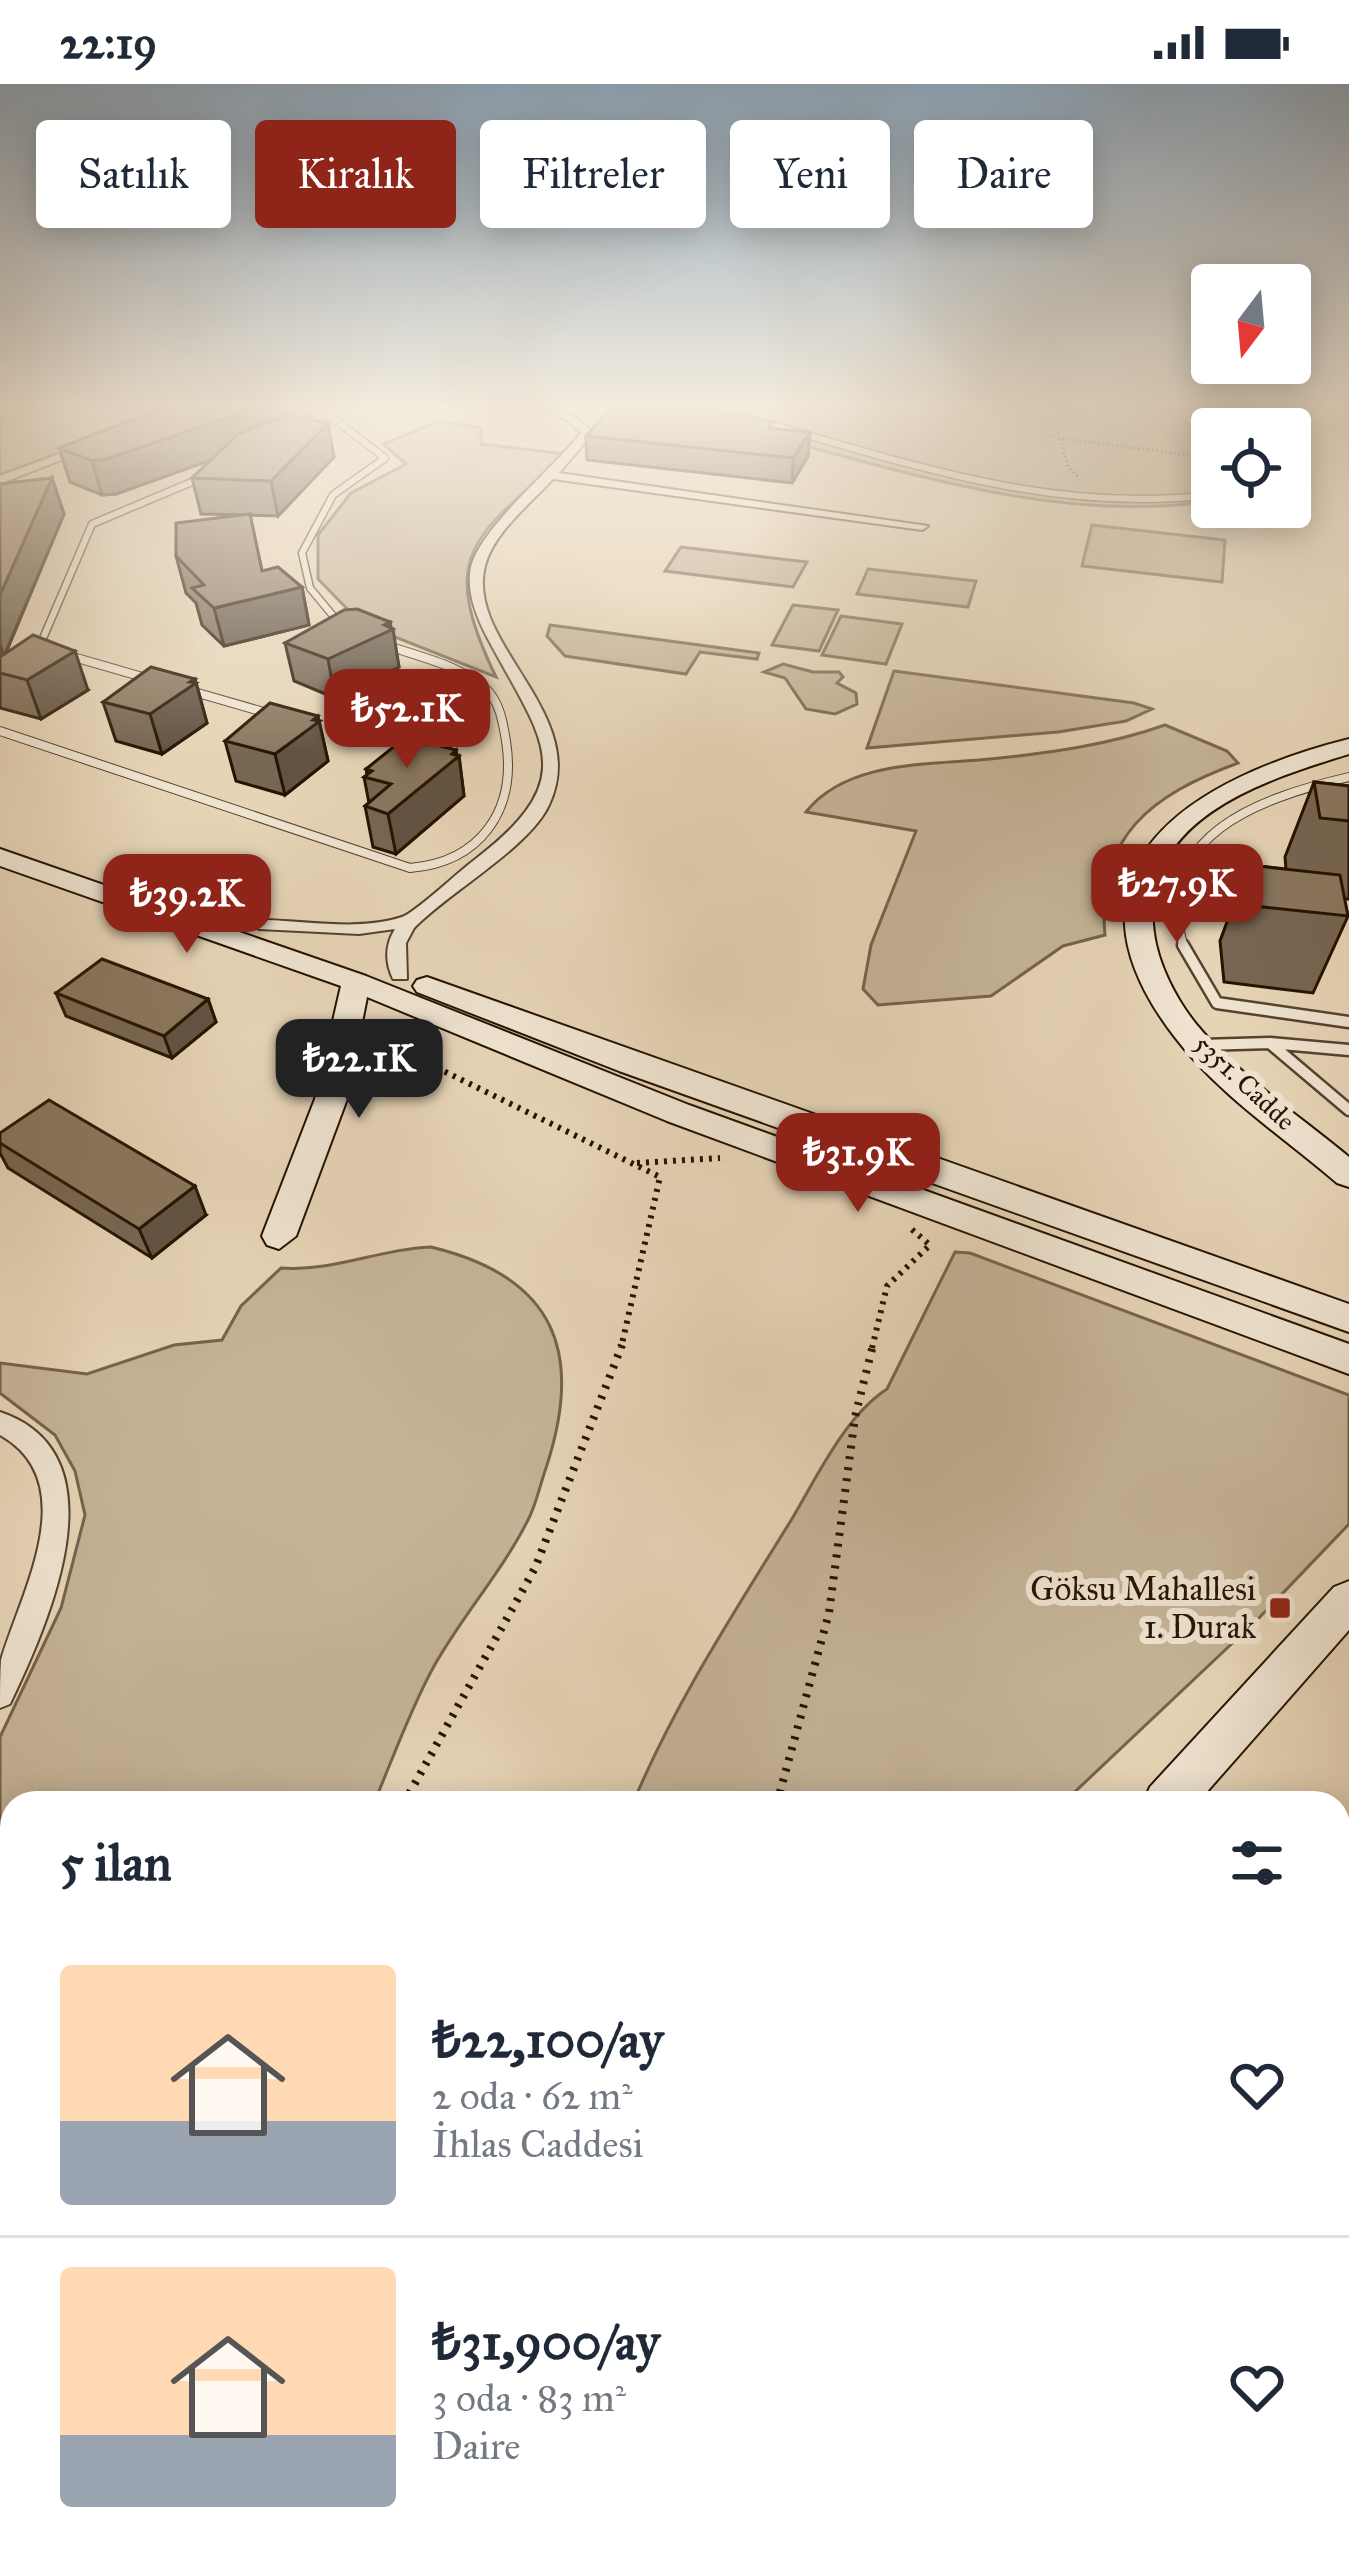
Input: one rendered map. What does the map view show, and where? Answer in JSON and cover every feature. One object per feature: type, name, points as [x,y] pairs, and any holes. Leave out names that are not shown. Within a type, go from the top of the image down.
[{"type":"main road","name":"5351. Cadde","points":[[1349,746],[1240,781],[1196,808],[1156,842],[1144,864],[1137,908],[1146,956],[1169,1008],[1202,1045],[1349,1175]]},
{"type":"main road","points":[[0,832],[266,925],[678,1113],[1349,1359]]},
{"type":"main road","points":[[0,856],[356,982],[403,985],[1349,1318]]},
{"type":"main road","points":[[278,1236],[331,1099],[356,982]]},
{"type":"main road","points":[[1177,1791],[1349,1600]]},
{"type":"street","points":[[403,985],[396,946],[410,921],[523,829],[551,786],[554,767],[547,742],[486,615],[476,580],[488,546],[509,524]]},
{"type":"street","points":[[904,524],[922,526]]},
{"type":"street","points":[[266,925],[359,928],[410,921]]},
{"type":"street","points":[[0,1422],[32,1443],[46,1467],[54,1532],[34,1615],[0,1694]]},
{"type":"lane","points":[[93,524],[40,644],[284,718]]},
{"type":"lane","points":[[320,524],[302,563],[310,588],[344,628],[358,634]]},
{"type":"lane","points":[[0,731],[410,868],[445,866],[498,822],[506,808],[511,758],[499,709],[492,694],[474,680],[378,642]]},
{"type":"lane","points":[[1349,777],[1300,785],[1230,817],[1201,842],[1183,870],[1176,900],[1176,942],[1216,1003],[1349,1022]]},
{"type":"lane","points":[[1270,1043],[1349,1110]]},
{"type":"lane","points":[[1202,1045],[1270,1043],[1349,1050]]},
{"type":"path","points":[[346,1025],[549,1118],[660,1177],[625,1341],[535,1568],[411,1791]]},
{"type":"path","points":[[780,1791],[829,1613],[855,1417],[887,1286],[929,1245]]},
{"type":"shaded area","points":[[327,524],[493,524],[474,550],[468,574],[478,635],[496,677],[362,624],[318,579],[318,535]]},
{"type":"shaded area","points":[[1092,525],[1225,540],[1222,582],[1082,566]]},
{"type":"shaded area","points":[[681,547],[807,562],[793,587],[665,571]]},
{"type":"shaded area","points":[[868,569],[976,581],[968,607],[857,594]]},
{"type":"shaded area","points":[[793,605],[838,610],[819,651],[772,645]]},
{"type":"shaded area","points":[[841,616],[902,624],[886,664],[822,655]]},
{"type":"shaded area","points":[[550,625],[759,653],[757,659],[700,652],[686,674],[565,656],[547,636]]},
{"type":"shaded area","points":[[783,664],[813,672],[839,672],[843,677],[837,683],[856,693],[857,704],[835,714],[806,709],[785,678],[764,672]]},
{"type":"shaded area","points":[[894,671],[1152,709],[1126,721],[1058,732],[867,748]]},
{"type":"shaded area","points":[[1165,725],[1227,751],[1238,763],[1179,789],[1136,824],[1110,871],[1105,935],[1063,946],[991,996],[878,1005],[863,989],[871,945],[916,831],[806,812],[823,795],[866,774],[891,768],[1057,751]]},
{"type":"shaded area","points":[[431,1247],[473,1260],[507,1278],[532,1300],[550,1326],[562,1389],[557,1427],[531,1514],[433,1668],[379,1791],[0,1791],[0,1737],[61,1608],[85,1515],[75,1471],[55,1435],[0,1393],[0,1363],[87,1374],[174,1345],[222,1340],[241,1306],[281,1268],[319,1267]]},
{"type":"shaded area","points":[[955,1252],[970,1253],[1349,1395],[1349,1524],[1259,1618],[1076,1791],[638,1791],[686,1694],[832,1450],[857,1416],[887,1389]]},
{"type":"building","points":[[0,524],[32,524],[0,595]]},
{"type":"building","points":[[176,524],[252,524],[262,571],[278,567],[302,587],[214,608],[192,588],[204,585],[176,556]]},
{"type":"building","points":[[357,609],[390,622],[384,625],[393,629],[328,659],[285,643],[344,610]]},
{"type":"building","points":[[33,635],[75,651],[27,680],[0,673],[0,657]]},
{"type":"building","points":[[151,667],[196,683],[150,714],[103,702]]},
{"type":"building","points":[[270,703],[318,716],[313,720],[320,721],[275,754],[225,741]]},
{"type":"building","points":[[406,737],[456,750],[452,754],[459,756],[388,814],[365,806],[391,784],[364,777],[372,771],[366,769]]},
{"type":"building","points":[[1314,782],[1349,786],[1349,821],[1320,818]]},
{"type":"building","points":[[1248,865],[1340,875],[1348,916],[1253,906]]},
{"type":"building","points":[[102,959],[208,999],[164,1036],[56,993]]},
{"type":"building","points":[[49,1100],[195,1186],[139,1229],[0,1143],[0,1133]]},
{"type":"place","name":"Göksu Mahallesi 1. Durak","points":[[1280,1608]]}]
